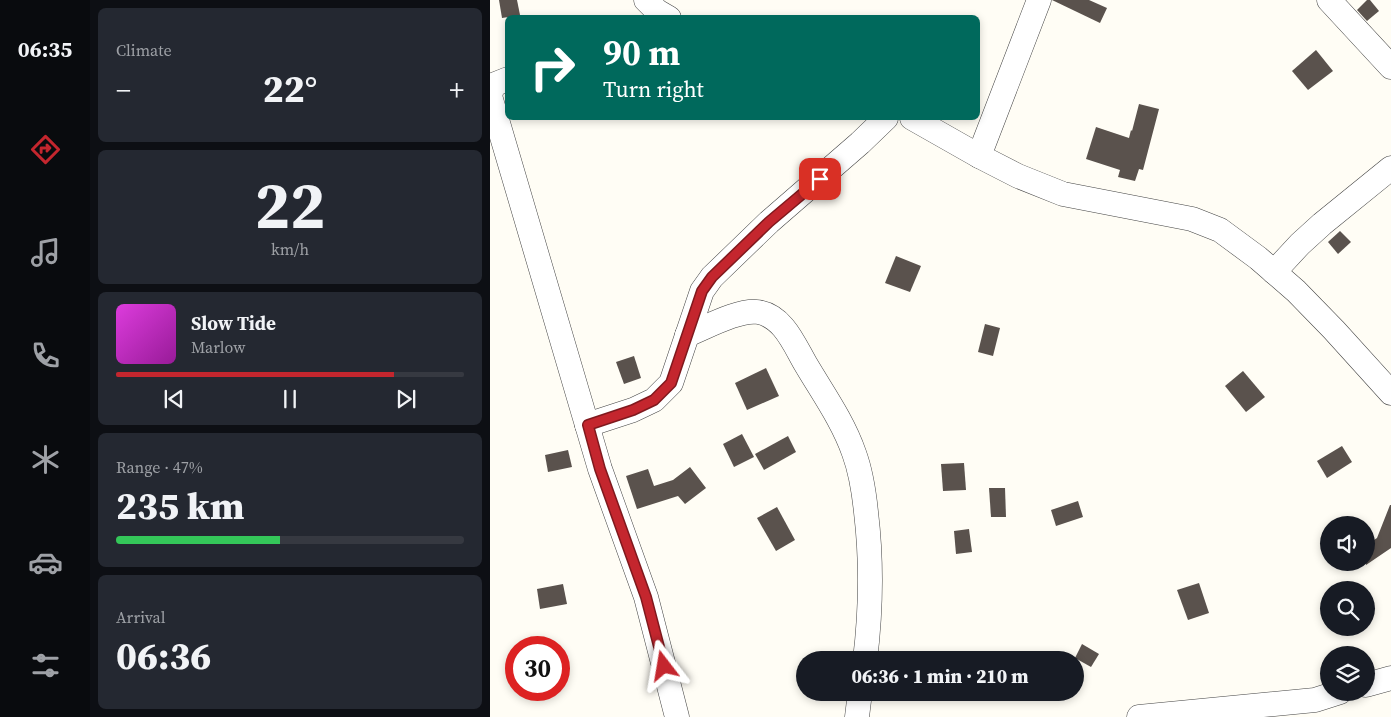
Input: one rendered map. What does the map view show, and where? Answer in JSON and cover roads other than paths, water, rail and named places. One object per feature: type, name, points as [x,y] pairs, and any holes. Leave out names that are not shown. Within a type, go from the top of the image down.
[{"type":"street","points":[[646,0],[664,15]]},
{"type":"street","points":[[979,156],[1039,0]]},
{"type":"street","points":[[1329,0],[1391,67]]},
{"type":"street","points":[[505,80],[493,85],[490,96],[600,469],[646,597],[677,717]]},
{"type":"street","points":[[588,425],[633,410],[654,400],[671,383],[702,291],[712,277],[769,222],[884,120]]},
{"type":"street","points":[[916,120],[1018,176],[1064,194],[1192,219],[1220,230],[1274,272],[1303,298],[1391,392]]},
{"type":"street","points":[[1274,272],[1322,224],[1391,168]]},
{"type":"street","points":[[687,335],[743,312],[758,312],[774,317],[789,335],[842,426],[854,453],[862,483],[870,543],[870,608],[865,651]]},
{"type":"street","points":[[1375,682],[1391,678]]},
{"type":"street","points":[[1138,717],[1320,698]]},
{"type":"street","points":[[857,717],[859,701]]}]
